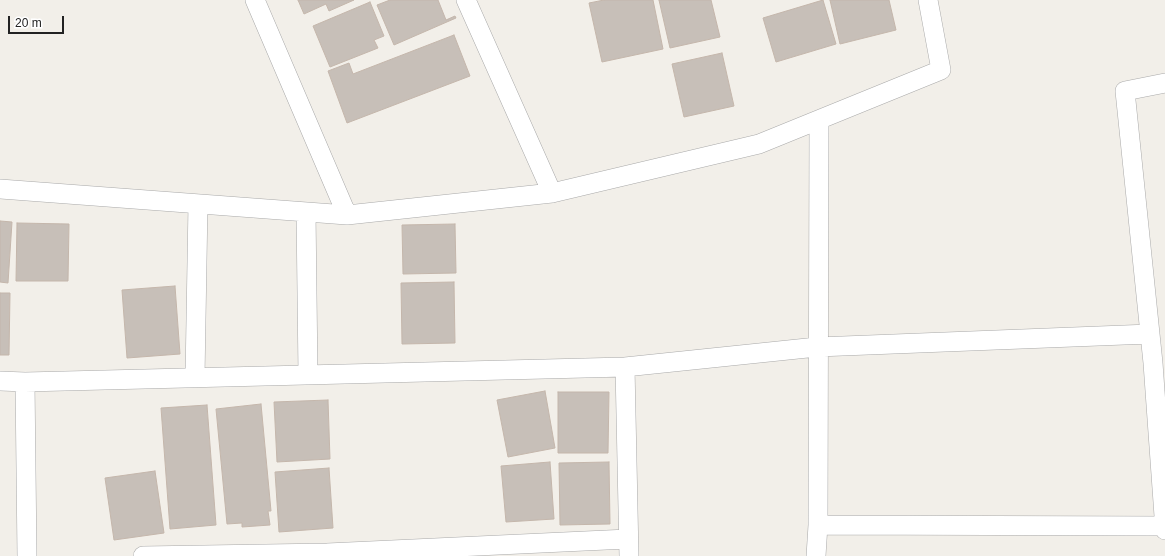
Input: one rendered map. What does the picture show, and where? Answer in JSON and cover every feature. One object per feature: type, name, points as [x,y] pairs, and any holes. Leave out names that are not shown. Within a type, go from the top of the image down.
[{"type":"street","points":[[256,0],[347,215]]},
{"type":"street","points":[[466,0],[552,193]]},
{"type":"street","points":[[0,189],[347,215],[552,193],[759,144],[941,70],[928,0]]},
{"type":"street","points":[[1165,83],[1125,91],[1150,334],[1165,530]]},
{"type":"street","points":[[816,556],[818,525],[817,347],[819,120]]},
{"type":"street","points":[[195,378],[198,204]]},
{"type":"street","points":[[306,212],[308,375]]},
{"type":"street","points":[[0,382],[625,367],[817,347],[1150,334]]},
{"type":"street","points":[[143,556],[629,548],[625,367]]},
{"type":"street","points":[[25,382],[27,556]]},
{"type":"street","points":[[818,525],[1165,526]]},
{"type":"building","points":[[298,0],[354,0],[329,11],[326,4],[304,14]]},
{"type":"building","points":[[390,0],[438,0],[446,20],[455,16],[456,18],[394,45],[377,5]]},
{"type":"building","points":[[604,0],[653,0],[663,49],[602,62],[589,3]]},
{"type":"building","points":[[659,0],[711,0],[720,37],[670,48]]},
{"type":"building","points":[[823,0],[836,44],[776,62],[763,18]]},
{"type":"building","points":[[830,0],[889,0],[896,30],[840,44]]},
{"type":"building","points":[[370,2],[384,36],[374,40],[378,48],[330,67],[313,26]]},
{"type":"building","points":[[454,35],[470,76],[347,123],[328,71],[349,63],[353,74]]},
{"type":"building","points":[[722,53],[734,106],[684,117],[672,64]]},
{"type":"building","points":[[0,221],[12,222],[8,283],[0,282]]},
{"type":"building","points":[[17,223],[69,224],[68,281],[16,281]]},
{"type":"building","points":[[455,224],[456,273],[403,274],[402,225]]},
{"type":"building","points":[[454,282],[455,343],[402,344],[401,283]]},
{"type":"building","points":[[175,286],[180,354],[127,358],[122,290]]},
{"type":"building","points":[[0,293],[10,293],[9,355],[0,355]]},
{"type":"building","points":[[545,391],[555,448],[508,457],[497,400]]},
{"type":"building","points":[[558,392],[609,392],[608,453],[558,453]]},
{"type":"building","points":[[328,400],[330,459],[277,462],[274,402]]},
{"type":"building","points":[[261,404],[271,511],[268,511],[270,525],[242,527],[242,523],[227,524],[216,409]]},
{"type":"building","points":[[207,405],[216,525],[170,529],[161,408]]},
{"type":"building","points":[[550,462],[554,519],[506,522],[501,466]]},
{"type":"building","points":[[609,462],[610,524],[560,525],[559,463]]},
{"type":"building","points":[[329,468],[333,528],[279,532],[275,472]]},
{"type":"building","points":[[155,471],[164,533],[114,540],[105,478]]}]
